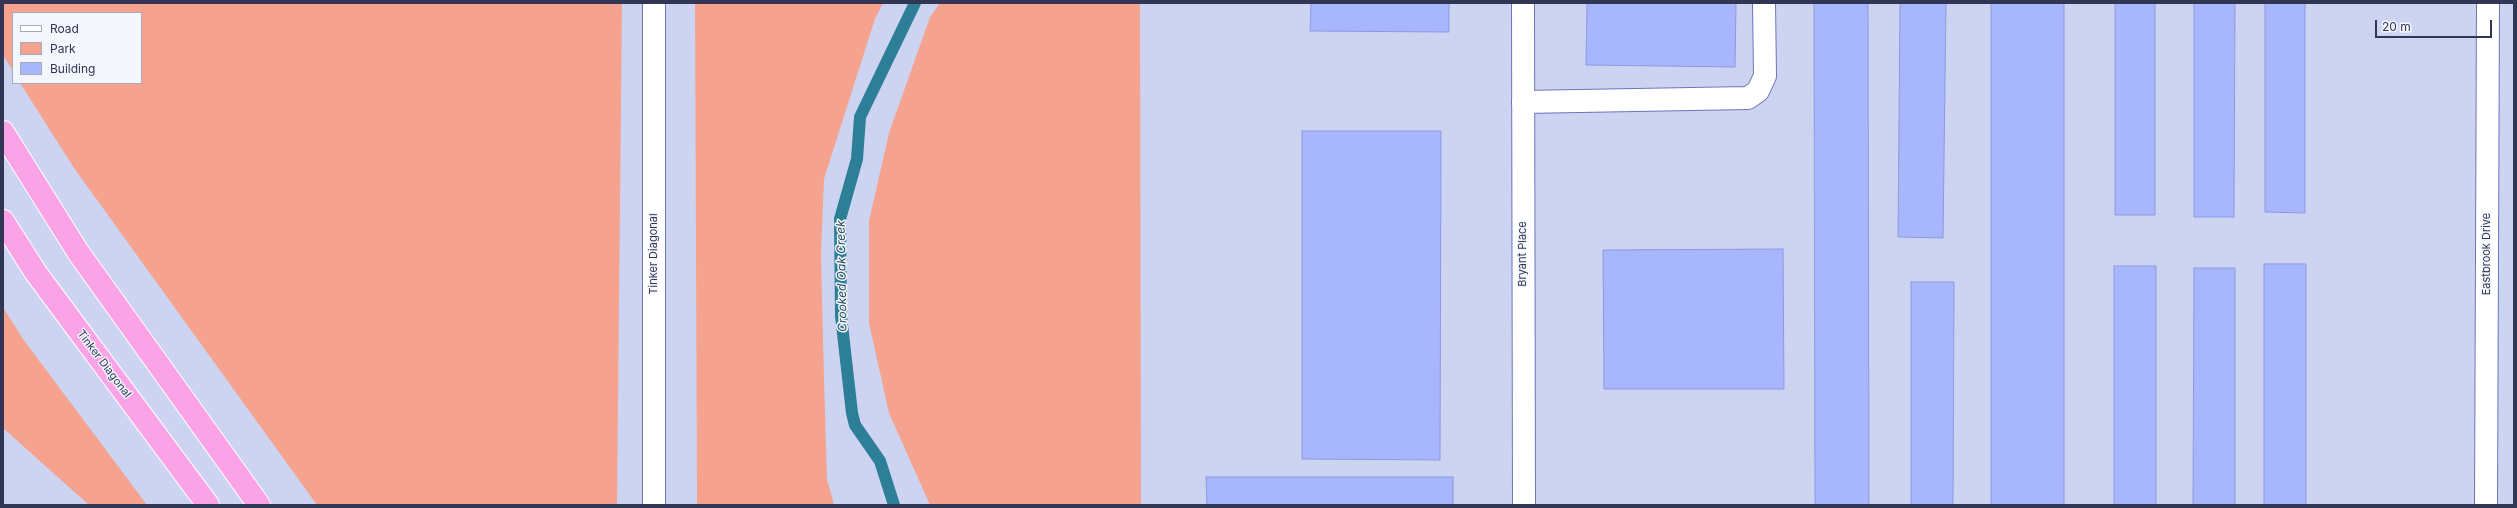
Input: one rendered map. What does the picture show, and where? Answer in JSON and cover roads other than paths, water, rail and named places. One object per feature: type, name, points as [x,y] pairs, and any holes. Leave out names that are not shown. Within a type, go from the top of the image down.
[{"type":"highway","points":[[3,132],[78,252],[259,505]]},
{"type":"highway","name":"Tinker Diagonal","points":[[3,221],[36,273],[208,505]]},
{"type":"street","name":"Tinker Diagonal","points":[[654,3],[654,505]]},
{"type":"street","name":"Bryant Place","points":[[1523,3],[1524,505]]},
{"type":"street","points":[[1523,102],[1748,98],[1758,91],[1765,76],[1764,3]]},
{"type":"street","name":"Eastbrook Drive","points":[[2486,505],[2488,3]]},
{"type":"waterway","name":"Crooked Oak Creek","points":[[894,505],[880,461],[855,425],[852,413],[841,316],[840,219],[857,159],[860,117],[915,3]]}]
